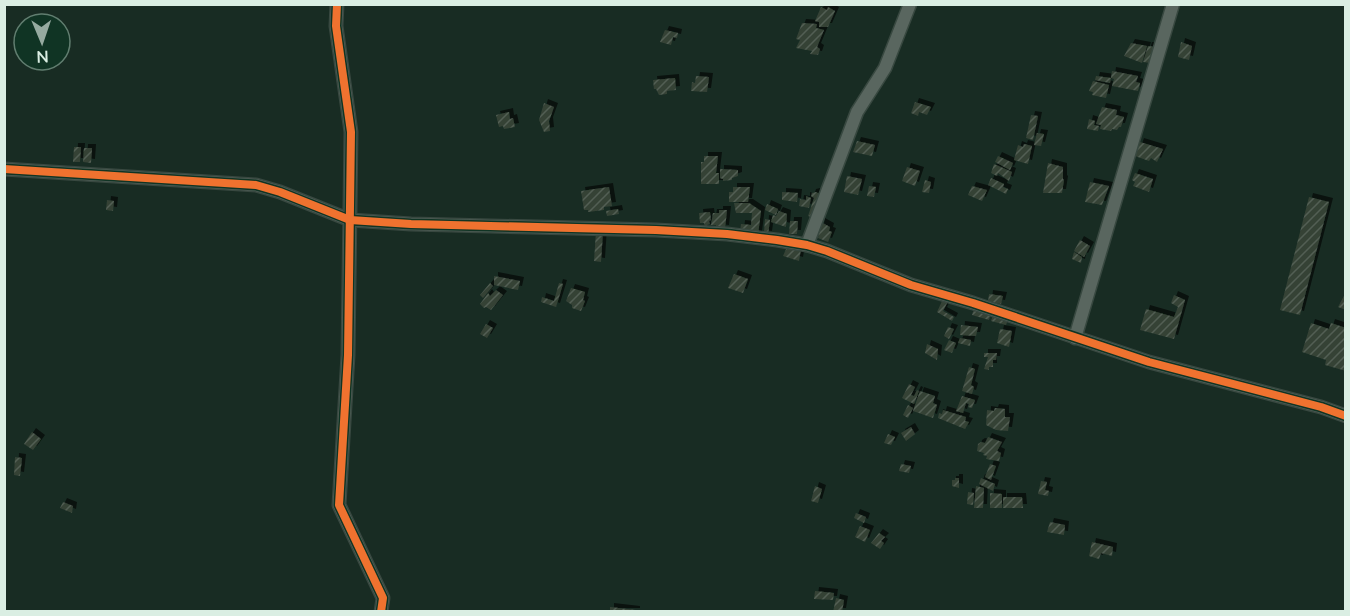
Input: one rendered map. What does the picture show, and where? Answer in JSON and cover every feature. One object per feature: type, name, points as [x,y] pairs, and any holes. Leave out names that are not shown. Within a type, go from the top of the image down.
[{"type":"street","points":[[337,4],[336,26],[351,132],[348,355],[339,505],[383,598],[381,612]]},
{"type":"street","points":[[807,245],[857,112],[885,68],[910,4]]},
{"type":"street","points":[[1075,338],[1173,4]]},
{"type":"street","points":[[4,169],[256,185],[280,192],[350,220],[411,224],[656,230],[727,234],[807,245],[911,285],[974,303],[1149,362],[1321,407],[1346,416]]},
{"type":"building","points":[[821,7],[827,10],[828,7],[835,11],[828,27],[819,27],[819,22],[815,21]]},
{"type":"building","points":[[802,23],[817,24],[816,28],[824,30],[817,47],[820,49],[818,55],[810,54],[812,51],[796,48],[800,40],[796,39]]},
{"type":"building","points":[[665,30],[678,33],[677,38],[673,37],[671,45],[660,42]]},
{"type":"building","points":[[1181,42],[1192,46],[1189,60],[1178,57]]},
{"type":"building","points":[[1131,43],[1147,46],[1142,63],[1124,56]]},
{"type":"building","points":[[1148,46],[1155,47],[1150,63],[1143,62]]},
{"type":"building","points":[[1112,71],[1138,76],[1136,82],[1140,83],[1138,91],[1112,86],[1114,79],[1111,78]]},
{"type":"building","points":[[696,76],[709,77],[707,92],[691,91],[692,82],[695,83]]},
{"type":"building","points":[[1096,76],[1111,78],[1110,83],[1095,80]]},
{"type":"building","points":[[675,78],[676,90],[659,95],[654,89],[653,80]]},
{"type":"building","points":[[1093,81],[1109,85],[1106,98],[1092,95],[1093,92],[1089,91]]},
{"type":"building","points":[[915,102],[931,107],[927,115],[919,112],[918,116],[911,113]]},
{"type":"building","points":[[544,103],[554,107],[549,121],[550,131],[544,132],[539,120]]},
{"type":"building","points":[[1102,107],[1117,110],[1116,115],[1124,117],[1121,127],[1111,131],[1100,129],[1101,125],[1096,124]]},
{"type":"building","points":[[509,112],[515,127],[504,129],[503,126],[499,127],[496,115]]},
{"type":"building","points":[[1031,115],[1038,116],[1033,140],[1026,138]]},
{"type":"building","points":[[1089,119],[1095,121],[1094,125],[1099,126],[1098,131],[1087,129]]},
{"type":"building","points":[[1037,133],[1044,134],[1041,146],[1034,145]]},
{"type":"building","points":[[857,141],[875,145],[872,156],[853,152]]},
{"type":"building","points":[[1140,142],[1163,149],[1157,162],[1151,158],[1149,161],[1135,156]]},
{"type":"building","points":[[1024,144],[1032,146],[1028,164],[1014,160],[1018,145],[1023,147]]},
{"type":"building","points":[[74,147],[81,147],[80,162],[73,162]]},
{"type":"building","points":[[84,148],[92,148],[91,163],[83,162]]},
{"type":"building","points":[[704,156],[718,156],[716,173],[719,173],[719,184],[701,184],[701,162],[704,162]]},
{"type":"building","points":[[998,156],[1013,163],[1010,170],[995,162]]},
{"type":"building","points":[[1048,163],[1063,167],[1062,193],[1043,193]]},
{"type":"building","points":[[994,164],[1012,172],[1009,181],[998,173],[997,176],[991,173]]},
{"type":"building","points":[[907,167],[920,171],[915,186],[902,181]]},
{"type":"building","points":[[720,169],[738,170],[738,176],[732,180],[723,181],[720,178]]},
{"type":"building","points":[[1135,173],[1153,179],[1149,192],[1133,186],[1135,182],[1132,180]]},
{"type":"building","points":[[847,176],[862,179],[858,195],[844,192]]},
{"type":"building","points":[[991,178],[1004,184],[1003,187],[1008,189],[1006,194],[988,185]]},
{"type":"building","points":[[925,180],[931,182],[929,193],[922,192]]},
{"type":"building","points":[[1090,182],[1109,186],[1102,205],[1085,202]]},
{"type":"building","points":[[869,186],[876,187],[874,197],[867,196]]},
{"type":"building","points":[[972,186],[987,190],[982,201],[968,195]]},
{"type":"building","points":[[609,187],[612,206],[604,207],[604,210],[588,212],[584,210],[581,191]]},
{"type":"building","points":[[733,187],[750,187],[748,202],[729,202],[729,192],[733,192]]},
{"type":"building","points":[[782,192],[798,193],[797,202],[782,200]]},
{"type":"building","points":[[816,192],[823,196],[814,218],[808,216],[814,198],[811,196],[812,193]]},
{"type":"building","points":[[806,196],[811,198],[809,208],[799,206],[800,199],[806,200]]},
{"type":"building","points":[[1309,197],[1329,202],[1300,315],[1280,310]]},
{"type":"building","points":[[107,200],[114,201],[113,211],[106,210]]},
{"type":"building","points":[[734,203],[749,203],[761,211],[758,235],[740,233],[741,224],[751,225],[752,213],[736,213]]},
{"type":"building","points":[[767,204],[778,209],[776,215],[765,210]]},
{"type":"building","points":[[618,209],[619,214],[607,216],[606,211]]},
{"type":"building","points":[[719,210],[727,210],[725,229],[711,225],[713,213],[719,213]]},
{"type":"building","points":[[779,211],[787,214],[786,227],[771,222],[773,215],[776,216]]},
{"type":"building","points":[[710,212],[710,224],[707,225],[708,228],[705,228],[704,223],[700,223],[699,213]]},
{"type":"building","points":[[765,219],[770,220],[768,235],[760,234],[764,232]]},
{"type":"building","points":[[790,221],[798,221],[797,234],[789,234]]},
{"type":"building","points":[[821,222],[830,227],[829,231],[832,232],[828,242],[818,238]]},
{"type":"building","points":[[596,231],[603,231],[601,262],[594,261]]},
{"type":"building","points":[[1080,240],[1090,246],[1084,257],[1074,251]]},
{"type":"building","points":[[787,247],[801,249],[799,261],[783,256]]},
{"type":"building","points":[[1074,252],[1082,257],[1081,263],[1072,259]]},
{"type":"building","points":[[734,274],[748,279],[743,293],[728,288]]},
{"type":"building","points":[[494,276],[520,281],[518,290],[494,285]]},
{"type":"building","points":[[490,283],[493,286],[483,298],[480,295]]},
{"type":"building","points":[[559,283],[563,284],[556,307],[541,302],[542,297],[554,301]]},
{"type":"building","points":[[571,288],[585,292],[583,300],[585,301],[581,311],[572,308],[572,305],[566,301]]},
{"type":"building","points":[[496,290],[503,295],[491,310],[484,308],[480,304],[488,293],[490,296]]},
{"type":"building","points":[[1346,292],[1346,310],[1338,307]]},
{"type":"building","points":[[989,294],[1003,296],[1001,304],[988,302]]},
{"type":"building","points":[[1174,295],[1185,300],[1174,339],[1140,330],[1146,309],[1174,317],[1178,307],[1171,303]]},
{"type":"building","points":[[943,299],[948,301],[943,311],[954,317],[952,321],[937,312]]},
{"type":"building","points":[[974,308],[991,313],[989,320],[972,315]]},
{"type":"building","points":[[993,315],[1008,319],[1006,325],[991,321]]},
{"type":"building","points":[[1311,323],[1329,329],[1331,323],[1346,328],[1346,371],[1325,365],[1326,360],[1302,352]]},
{"type":"building","points":[[486,324],[493,328],[487,338],[480,334]]},
{"type":"building","points":[[961,325],[978,327],[976,336],[960,335]]},
{"type":"building","points":[[948,327],[954,329],[949,339],[944,336]]},
{"type":"building","points":[[1000,329],[1012,331],[1009,347],[997,343]]},
{"type":"building","points":[[960,338],[971,340],[970,346],[958,343]]},
{"type":"building","points":[[949,340],[956,343],[952,353],[944,350]]},
{"type":"building","points":[[927,344],[938,349],[937,360],[925,353]]},
{"type":"building","points":[[984,353],[997,353],[996,360],[993,360],[993,367],[989,367],[989,370],[984,369],[988,357],[984,357]]},
{"type":"building","points":[[969,367],[975,369],[971,385],[974,387],[972,394],[962,391]]},
{"type":"building","points":[[909,384],[915,387],[911,395],[914,396],[917,390],[919,391],[914,404],[902,398]]},
{"type":"building","points":[[920,391],[935,396],[933,403],[937,405],[933,418],[913,411]]},
{"type":"building","points":[[962,396],[975,400],[972,408],[966,403],[963,413],[956,411]]},
{"type":"building","points":[[908,405],[913,408],[908,418],[903,415]]},
{"type":"building","points":[[995,408],[1005,409],[1005,417],[1010,417],[1008,431],[996,430],[986,425],[987,410],[994,411]]},
{"type":"building","points":[[943,410],[966,417],[965,421],[969,422],[965,429],[938,418],[939,413],[942,414]]},
{"type":"building","points":[[911,427],[915,434],[906,441],[901,433]]},
{"type":"building","points":[[32,432],[41,439],[33,450],[24,444]]},
{"type":"building","points":[[888,434],[895,437],[891,445],[884,443]]},
{"type":"building","points":[[988,437],[1002,442],[997,451],[1001,453],[999,461],[986,459],[987,456],[983,455],[984,453],[977,451],[978,444],[985,443]]},
{"type":"building","points":[[15,457],[22,458],[20,476],[14,475]]},
{"type":"building","points":[[901,464],[911,466],[909,473],[899,471]]},
{"type":"building","points":[[990,464],[996,466],[991,480],[985,477]]},
{"type":"building","points":[[959,478],[959,488],[952,486],[952,480]]},
{"type":"building","points":[[981,478],[995,484],[993,491],[979,484]]},
{"type":"building","points":[[1041,481],[1047,482],[1045,490],[1049,491],[1048,496],[1038,494]]},
{"type":"building","points":[[815,486],[822,489],[818,503],[811,501]]},
{"type":"building","points":[[976,486],[984,488],[983,508],[974,508]]},
{"type":"building","points":[[968,492],[974,493],[973,505],[967,504]]},
{"type":"building","points":[[990,493],[1002,494],[1002,508],[990,508]]},
{"type":"building","points":[[1003,497],[1022,497],[1023,508],[1003,508]]},
{"type":"building","points":[[63,502],[73,506],[72,513],[60,508]]},
{"type":"building","points":[[856,513],[866,517],[864,523],[854,518]]},
{"type":"building","points":[[1050,522],[1065,525],[1064,535],[1047,532]]},
{"type":"building","points":[[860,526],[870,530],[865,542],[855,537]]},
{"type":"building","points":[[879,533],[885,537],[881,541],[884,543],[880,549],[871,543]]},
{"type":"building","points":[[1092,542],[1113,547],[1112,556],[1101,553],[1099,559],[1089,556]]},
{"type":"building","points":[[815,591],[834,593],[833,600],[814,599]]},
{"type":"building","points":[[836,598],[844,600],[842,612],[833,612]]},
{"type":"building","points":[[610,607],[636,610],[636,612],[610,612]]},
{"type":"cycle path","points":[[337,4],[336,26],[351,132],[348,355],[339,505],[383,598],[381,612]]},
{"type":"cycle path","points":[[4,169],[256,185],[280,192],[350,220],[411,224],[656,230],[727,234],[807,245],[911,285],[973,303],[1149,362],[1321,407],[1346,416]]}]
